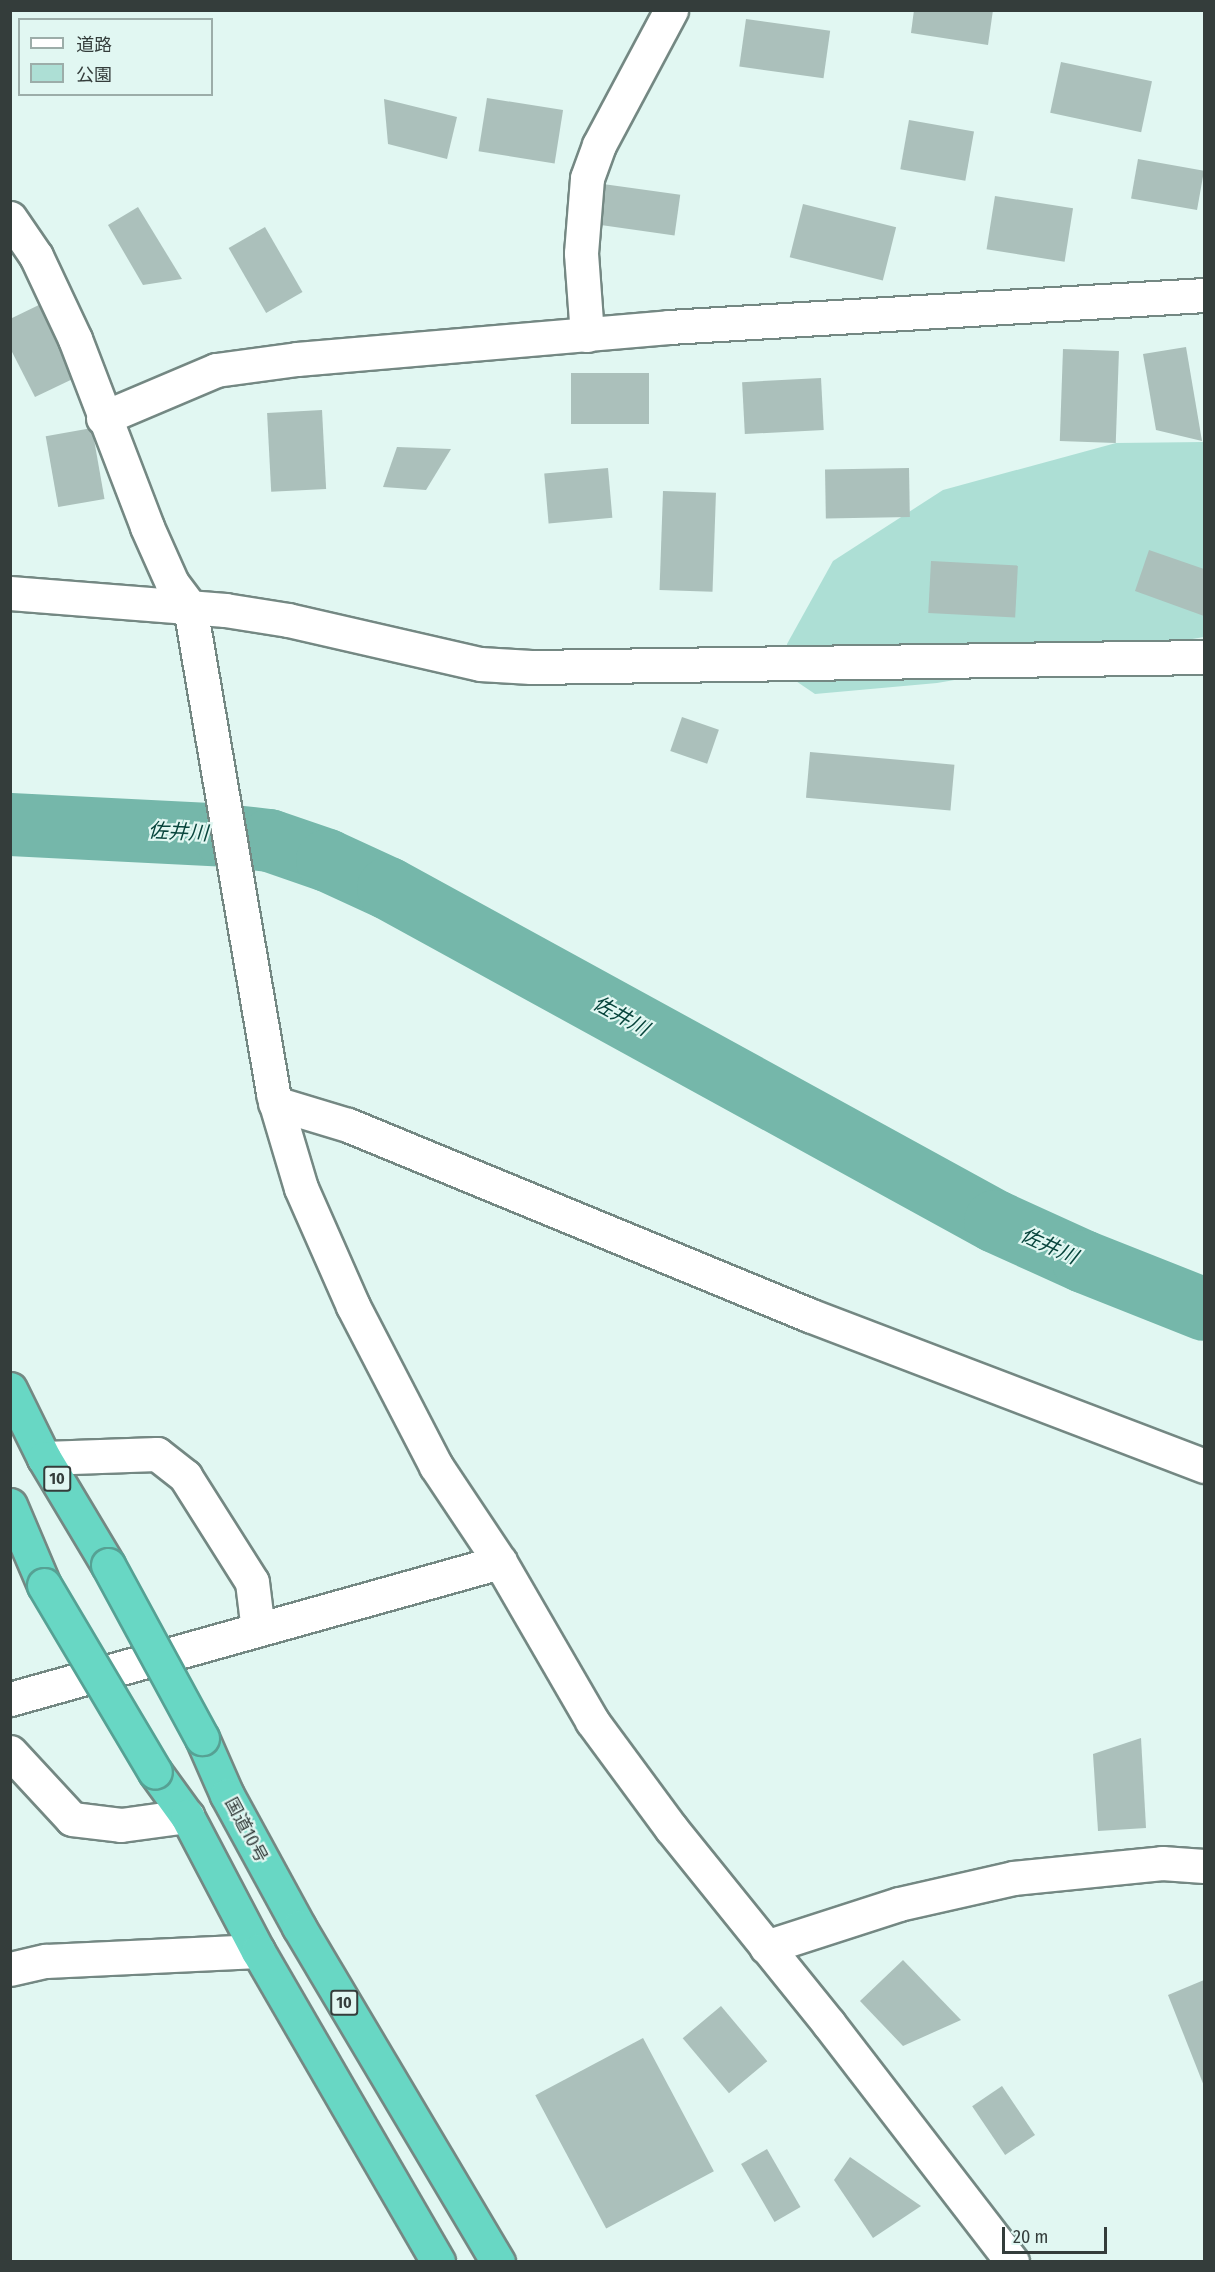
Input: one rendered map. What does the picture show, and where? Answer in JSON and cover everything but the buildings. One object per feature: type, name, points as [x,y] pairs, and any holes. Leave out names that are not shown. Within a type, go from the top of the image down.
[{"type":"highway","name":"国道10号","points":[[10,1389],[44,1458],[108,1565],[202,1738],[227,1795],[299,1927],[498,2262]]},
{"type":"highway","points":[[10,1505],[44,1585],[155,1772],[187,1816],[258,1951],[438,2262]]},
{"type":"street","points":[[587,335],[581,253],[587,178],[599,145],[671,10]]},
{"type":"street","points":[[10,218],[36,256],[75,339],[103,418],[172,583],[190,607],[275,1103],[301,1188],[353,1306],[436,1466],[464,1513],[500,1562],[592,1721],[1012,2262]]},
{"type":"street","points":[[103,418],[216,370],[297,358],[587,335],[1204,295]]},
{"type":"street","points":[[10,593],[190,607],[288,620],[480,664],[531,667],[1204,657]]},
{"type":"street","points":[[275,1103],[348,1125],[809,1315],[1204,1466]]},
{"type":"street","points":[[44,1458],[157,1454],[185,1476],[252,1582],[258,1630]]},
{"type":"street","points":[[10,1699],[500,1562]]},
{"type":"street","points":[[10,1752],[36,1784],[72,1819],[122,1826],[187,1816]]},
{"type":"street","points":[[766,1947],[888,1907],[1014,1878],[1162,1863],[1204,1866]]},
{"type":"street","points":[[10,1969],[46,1961],[258,1951]]},
{"type":"green space","points":[[1204,442],[1204,637],[937,683],[815,694],[787,675],[787,644],[833,561],[943,490],[1116,443]]},
{"type":"waterway","name":"佐井川","points":[[10,824],[224,835],[269,840],[327,860],[388,888],[995,1221],[1083,1261],[1204,1309]]}]
